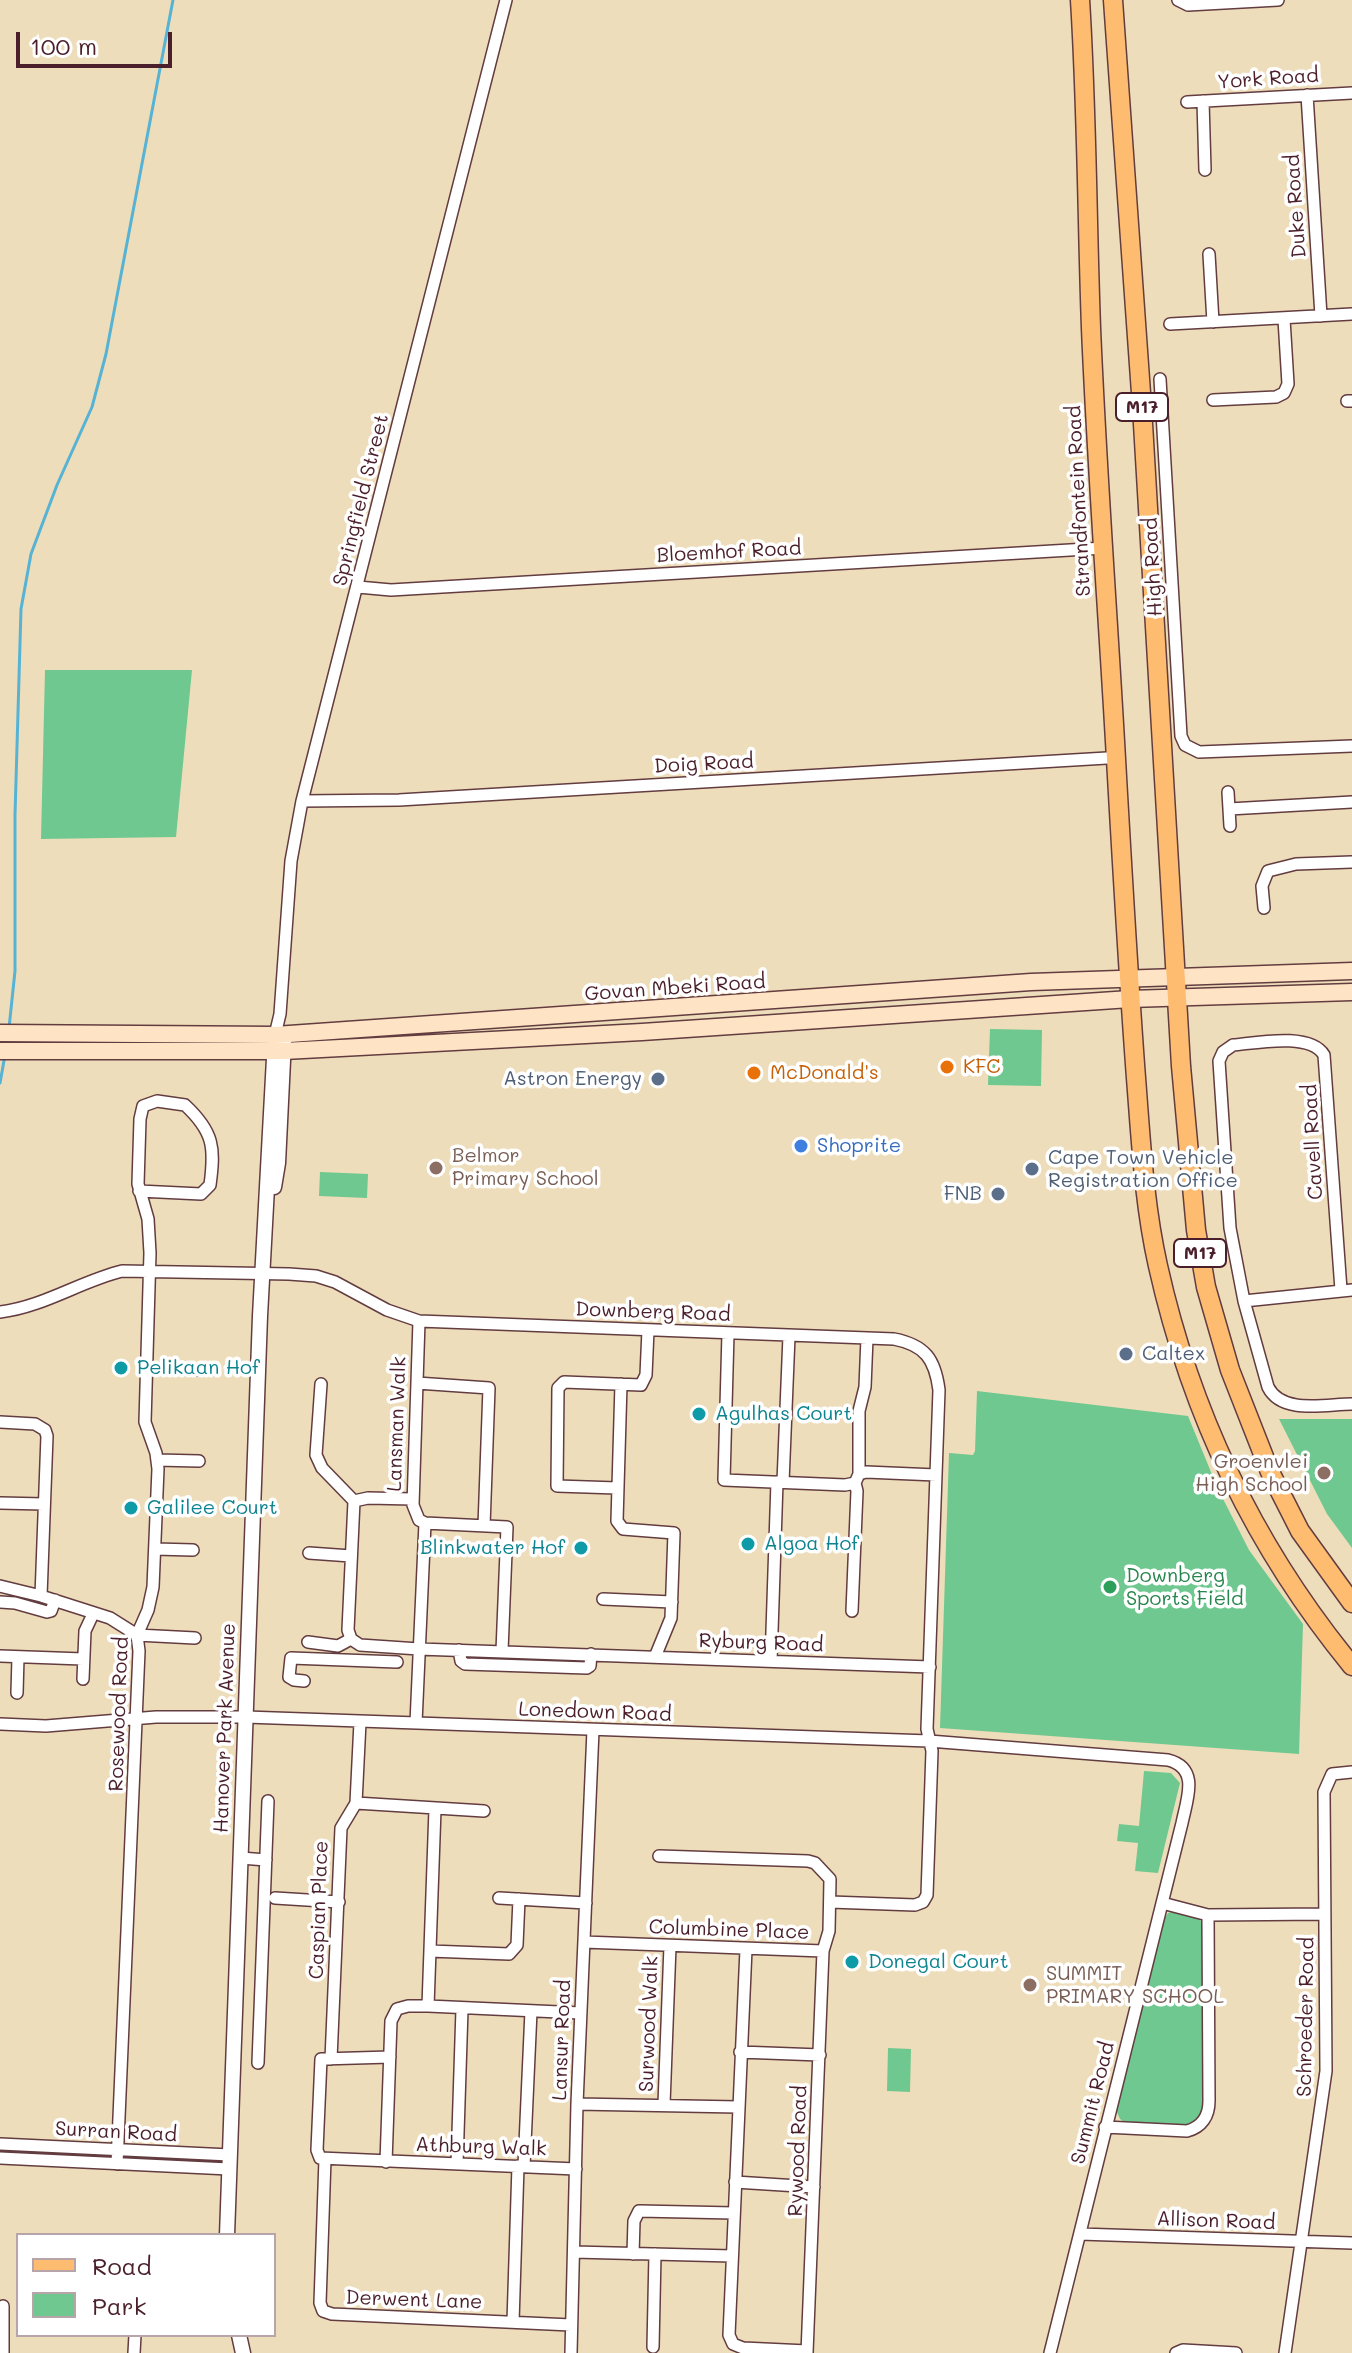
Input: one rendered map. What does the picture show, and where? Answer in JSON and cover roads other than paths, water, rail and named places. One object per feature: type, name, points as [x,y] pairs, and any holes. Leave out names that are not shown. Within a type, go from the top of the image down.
[{"type":"main road","name":"Strandfontein Road","points":[[1080,0],[1088,154],[1091,329],[1130,999]]},
{"type":"main road","name":"M17","points":[[1113,0],[1193,1207],[1206,1287],[1218,1329],[1230,1370],[1270,1472],[1300,1531],[1352,1603]]},
{"type":"main road","name":"Govan Mbeki Road","points":[[0,1033],[279,1043],[950,987],[1176,975],[1352,971]]},
{"type":"main road","name":"Govan Mbeki Road","points":[[0,1051],[642,1032],[1177,996],[1352,992]]},
{"type":"main road","name":"M17","points":[[1130,999],[1142,1163],[1150,1225],[1158,1267],[1191,1382],[1235,1489],[1262,1539],[1293,1587],[1352,1666]]},
{"type":"street","name":"Springfield Street","points":[[279,1043],[291,861],[302,801],[506,0]]},
{"type":"street","points":[[1178,0],[1188,5],[1278,0]]},
{"type":"street","name":"York Road","points":[[1187,102],[1352,93]]},
{"type":"street","name":"Duke Road","points":[[1307,95],[1321,316]]},
{"type":"street","points":[[1203,101],[1205,170]]},
{"type":"street","points":[[1209,254],[1213,322]]},
{"type":"street","points":[[1170,324],[1352,314]]},
{"type":"street","points":[[1213,400],[1276,397],[1284,393],[1288,384],[1284,319]]},
{"type":"street","name":"High Road","points":[[1160,379],[1181,736],[1185,745],[1199,752],[1352,746]]},
{"type":"street","name":"Bloemhof Road","points":[[358,587],[391,590],[1104,548]]},
{"type":"street","name":"Doig Road","points":[[302,801],[399,800],[1107,758]]},
{"type":"street","points":[[1228,792],[1230,826]]},
{"type":"street","points":[[1229,809],[1352,802]]},
{"type":"street","points":[[1264,908],[1262,886],[1268,871],[1296,864],[1352,862]]},
{"type":"street","name":"Cavell Road","points":[[1244,1301],[1230,1228],[1219,1061],[1223,1052],[1233,1045],[1306,1042],[1318,1046],[1324,1055],[1346,1290]]},
{"type":"street","name":"Hanover Park Avenue","points":[[227,2233],[262,1274],[266,1223],[278,1163],[279,1043]]},
{"type":"street","points":[[157,1101],[185,1105],[210,1135],[210,1185],[201,1194],[139,1191],[143,1106],[157,1101]]},
{"type":"street","name":"Rosewood Road","points":[[117,2164],[139,1651],[137,1635],[152,1597],[155,1549],[157,1460],[145,1422],[150,1253],[148,1219],[139,1191]]},
{"type":"street","name":"Downberg Road","points":[[0,1312],[29,1306],[99,1277],[122,1271],[148,1270],[316,1276],[342,1285],[396,1315],[419,1321],[894,1339],[914,1344],[927,1355],[937,1373],[939,1390],[929,1741]]},
{"type":"street","points":[[1346,1290],[1244,1301],[1268,1387],[1279,1401],[1293,1405],[1352,1404]]},
{"type":"street","name":"Lansman Walk","points":[[419,1321],[413,1499],[417,1516],[425,1523]]},
{"type":"street","points":[[617,1488],[557,1486],[559,1385],[564,1382],[641,1385],[645,1381],[648,1330]]},
{"type":"street","points":[[728,1333],[724,1480],[845,1485],[866,1472],[936,1475]]},
{"type":"street","points":[[771,1661],[789,1336]]},
{"type":"street","points":[[852,1611],[859,1408],[865,1387],[867,1338]]},
{"type":"street","points":[[146,1368],[212,1370]]},
{"type":"street","points":[[417,1383],[489,1388],[484,1526]]},
{"type":"street","points":[[308,1642],[338,1646],[351,1639],[348,1630],[354,1501],[322,1468],[316,1455],[321,1384]]},
{"type":"street","points":[[621,1384],[616,1517],[620,1527],[674,1533],[670,1621],[655,1657]]},
{"type":"street","points":[[0,1422],[35,1424],[45,1430],[41,1596]]},
{"type":"street","points":[[157,1460],[199,1461]]},
{"type":"street","points":[[354,1501],[368,1498],[413,1499]]},
{"type":"street","points":[[0,1503],[44,1504]]},
{"type":"street","points":[[416,1723],[425,1523],[507,1527],[502,1651]]},
{"type":"street","points":[[155,1549],[193,1550]]},
{"type":"street","points":[[309,1553],[351,1556]]},
{"type":"street","points":[[0,1586],[55,1600],[121,1624],[137,1635],[195,1638]]},
{"type":"street","points":[[603,1599],[672,1602]]},
{"type":"street","points":[[0,1602],[47,1612],[51,1611],[55,1600]]},
{"type":"street","points":[[83,1679],[85,1631],[93,1614]]},
{"type":"street","name":"Ryburg Road","points":[[351,1639],[360,1645],[419,1649],[930,1667]]},
{"type":"street","points":[[372,1646],[372,1661]]},
{"type":"street","name":"Ryburg Road","points":[[459,1650],[461,1661],[465,1664],[571,1668],[588,1668],[591,1654]]},
{"type":"street","points":[[0,1656],[83,1659]]},
{"type":"street","points":[[17,1693],[18,1657]]},
{"type":"street","points":[[304,1681],[289,1677],[291,1658],[397,1662]]},
{"type":"street","name":"Lonedown Road","points":[[0,1724],[86,1725],[136,1719],[246,1717],[929,1741],[1168,1760],[1186,1769]]},
{"type":"street","points":[[360,1722],[356,1803],[484,1811]]},
{"type":"street","name":"Lansur Road","points":[[571,2353],[577,2104],[593,1730]]},
{"type":"street","name":"Columbine Place","points":[[830,1902],[915,1905],[926,1899],[932,1751],[929,1741]]},
{"type":"street","name":"Summit Road","points":[[1050,2353],[1189,1790],[1186,1769]]},
{"type":"street","name":"Schroeder Road","points":[[1285,2353],[1326,2071],[1324,1792],[1330,1775],[1339,1771],[1352,1772]]},
{"type":"street","points":[[258,2063],[268,1801]]},
{"type":"street","name":"Caspian Place","points":[[331,2059],[341,1828],[356,1803]]},
{"type":"street","points":[[428,2006],[435,1809]]},
{"type":"street","name":"Columbine Place","points":[[584,1942],[823,1951],[829,1937],[830,1879],[815,1863],[659,1856]]},
{"type":"street","points":[[241,1858],[266,1860]]},
{"type":"street","points":[[275,1898],[339,1902]]},
{"type":"street","points":[[499,1898],[586,1903]]},
{"type":"street","points":[[430,1951],[509,1954],[517,1945],[519,1899]]},
{"type":"street","points":[[1162,1903],[1208,1915],[1324,1914]]},
{"type":"street","points":[[1105,2127],[1187,2131],[1207,2116],[1208,1915]]},
{"type":"street","name":"Surwood Walk","points":[[664,2104],[670,1946]]},
{"type":"street","points":[[746,1949],[729,2335],[733,2344],[743,2348],[807,2352]]},
{"type":"street","name":"Rywood Road","points":[[807,2352],[823,1951]]},
{"type":"street","name":"Athburg Walk","points":[[386,2162],[391,2021],[395,2012],[403,2007],[428,2006],[581,2013]]},
{"type":"street","points":[[457,2164],[462,2009]]},
{"type":"street","points":[[513,2322],[531,2011]]},
{"type":"street","points":[[740,2052],[820,2055]]},
{"type":"street","points":[[325,2159],[317,2152],[319,2066],[322,2058],[390,2057]]},
{"type":"street","name":"Surwood Walk","points":[[577,2104],[738,2107]]},
{"type":"street","name":"Surran Road","points":[[0,2144],[116,2150],[229,2162]]},
{"type":"street","name":"Surran Road","points":[[0,2158],[117,2164],[229,2162]]},
{"type":"street","name":"Athburg Walk","points":[[325,2159],[576,2169]]},
{"type":"street","name":"Derwent Lane","points":[[325,2159],[320,2303],[323,2311],[332,2314],[571,2325]]},
{"type":"street","points":[[735,2182],[814,2187]]},
{"type":"street","points":[[633,2254],[635,2217],[642,2210],[734,2213]]},
{"type":"street","name":"Allison Road","points":[[1080,2234],[1352,2243]]},
{"type":"street","points":[[574,2252],[732,2256]]},
{"type":"street","points":[[653,2347],[655,2254]]},
{"type":"street","points":[[2,2306],[3,2353]]},
{"type":"street","points":[[1176,2353],[1183,2350],[1236,2353]]},
{"type":"waterway","points":[[9,1028],[15,971],[15,815],[21,609],[31,554],[57,485],[92,407],[106,354],[173,0]]},
{"type":"waterway","points":[[0,1083],[5,1055]]},
{"type":"place","name":"KFC","points":[[947,1067]]},
{"type":"place","name":"McDonald's","points":[[754,1073]]},
{"type":"place","name":"Astron Energy","points":[[658,1079]]},
{"type":"place","name":"Shoprite","points":[[801,1146]]},
{"type":"place","name":"Belmor Primary School","points":[[436,1168]]},
{"type":"place","name":"Cape Town Vehicle Registration Office","points":[[1032,1169]]},
{"type":"place","name":"FNB","points":[[998,1194]]},
{"type":"place","name":"Caltex","points":[[1126,1354]]},
{"type":"place","name":"Pelikaan Hof","points":[[121,1368]]},
{"type":"place","name":"Agulhas Court","points":[[699,1414]]},
{"type":"place","name":"Groenvlei High School","points":[[1324,1473]]},
{"type":"place","name":"Galilee Court","points":[[131,1508]]},
{"type":"place","name":"Algoa Hof","points":[[748,1544]]},
{"type":"place","name":"Blinkwater Hof","points":[[581,1548]]},
{"type":"place","name":"Downberg Sports Field","points":[[1110,1587]]},
{"type":"place","name":"Donegal Court","points":[[852,1962]]},
{"type":"place","name":"SUMMIT PRIMARY SCHOOL","points":[[1030,1985]]}]
